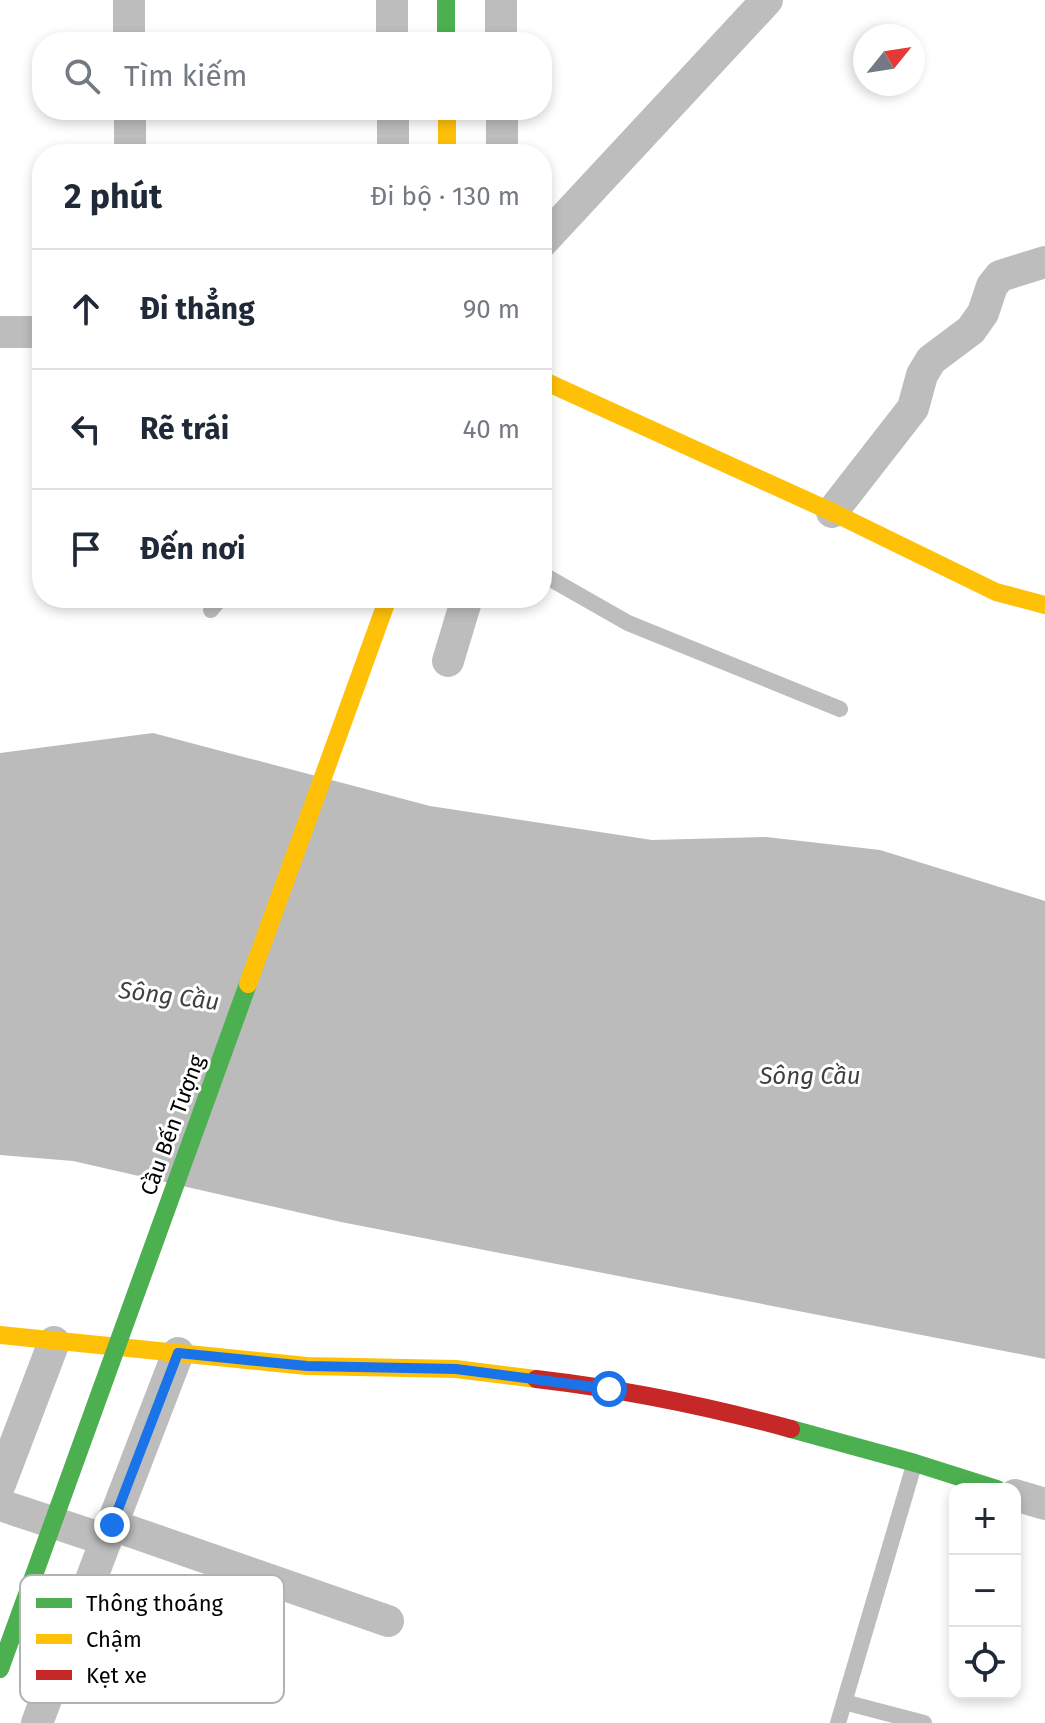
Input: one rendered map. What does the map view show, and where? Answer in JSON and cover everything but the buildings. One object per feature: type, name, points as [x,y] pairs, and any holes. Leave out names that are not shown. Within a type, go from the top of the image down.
[{"type":"street","points":[[129,0],[129,32]]},
{"type":"street","points":[[392,0],[392,32]]},
{"type":"street","points":[[446,0],[446,32]]},
{"type":"street","points":[[501,0],[501,32]]},
{"type":"street","points":[[552,231],[767,0]]},
{"type":"street","points":[[130,120],[130,144]]},
{"type":"street","points":[[393,120],[393,144]]},
{"type":"street","points":[[447,120],[447,144]]},
{"type":"street","points":[[502,120],[502,144]]},
{"type":"street","points":[[832,512],[913,408],[922,375],[931,360],[971,330],[1000,276],[1045,262]]},
{"type":"street","points":[[0,332],[32,332]]},
{"type":"street","points":[[552,385],[832,512],[996,592],[1045,605]]},
{"type":"street","name":"Cầu Bến Tượng","points":[[34,1575],[384,608]]},
{"type":"street","points":[[448,661],[464,608]]},
{"type":"street","points":[[0,1335],[307,1366],[456,1369],[580,1384],[722,1410],[978,1483]]},
{"type":"street","points":[[0,1484],[54,1342]]},
{"type":"street","points":[[93,1575],[178,1353]]},
{"type":"street","points":[[1021,1497],[1045,1504]]},
{"type":"street","points":[[0,1505],[109,1533],[242,1575]]},
{"type":"street","points":[[284,1588],[388,1621]]},
{"type":"street","name":"Cầu Bến Tượng","points":[[0,1669],[20,1614]]},
{"type":"street","points":[[37,1723],[44,1703]]},
{"type":"lane","points":[[552,580],[628,623],[840,709]]},
{"type":"lane","points":[[838,1723],[915,1463]]},
{"type":"lane","points":[[844,1702],[924,1723]]},
{"type":"water","name":"Sông Cầu","points":[[153,733],[430,806],[652,840],[766,837],[880,850],[1045,901],[1045,1359],[341,1222],[73,1161],[0,1155],[0,753]]},
{"type":"traffic: fast","points":[[446,0],[446,32]]},
{"type":"traffic: fast","points":[[34,1575],[248,984]]},
{"type":"traffic: fast","points":[[791,1429],[978,1483]]},
{"type":"traffic: fast","points":[[0,1669],[20,1614]]},
{"type":"traffic: slow","points":[[447,120],[447,144]]},
{"type":"traffic: slow","points":[[552,385],[832,512],[996,592],[1045,605]]},
{"type":"traffic: slow","points":[[248,984],[384,608]]},
{"type":"traffic: slow","points":[[0,1335],[307,1366],[456,1369],[536,1379]]},
{"type":"traffic: jam","points":[[536,1379],[664,1399],[791,1429]]},
{"type":"route","points":[[112,1525],[178,1353],[307,1366],[456,1369],[609,1389]]}]
